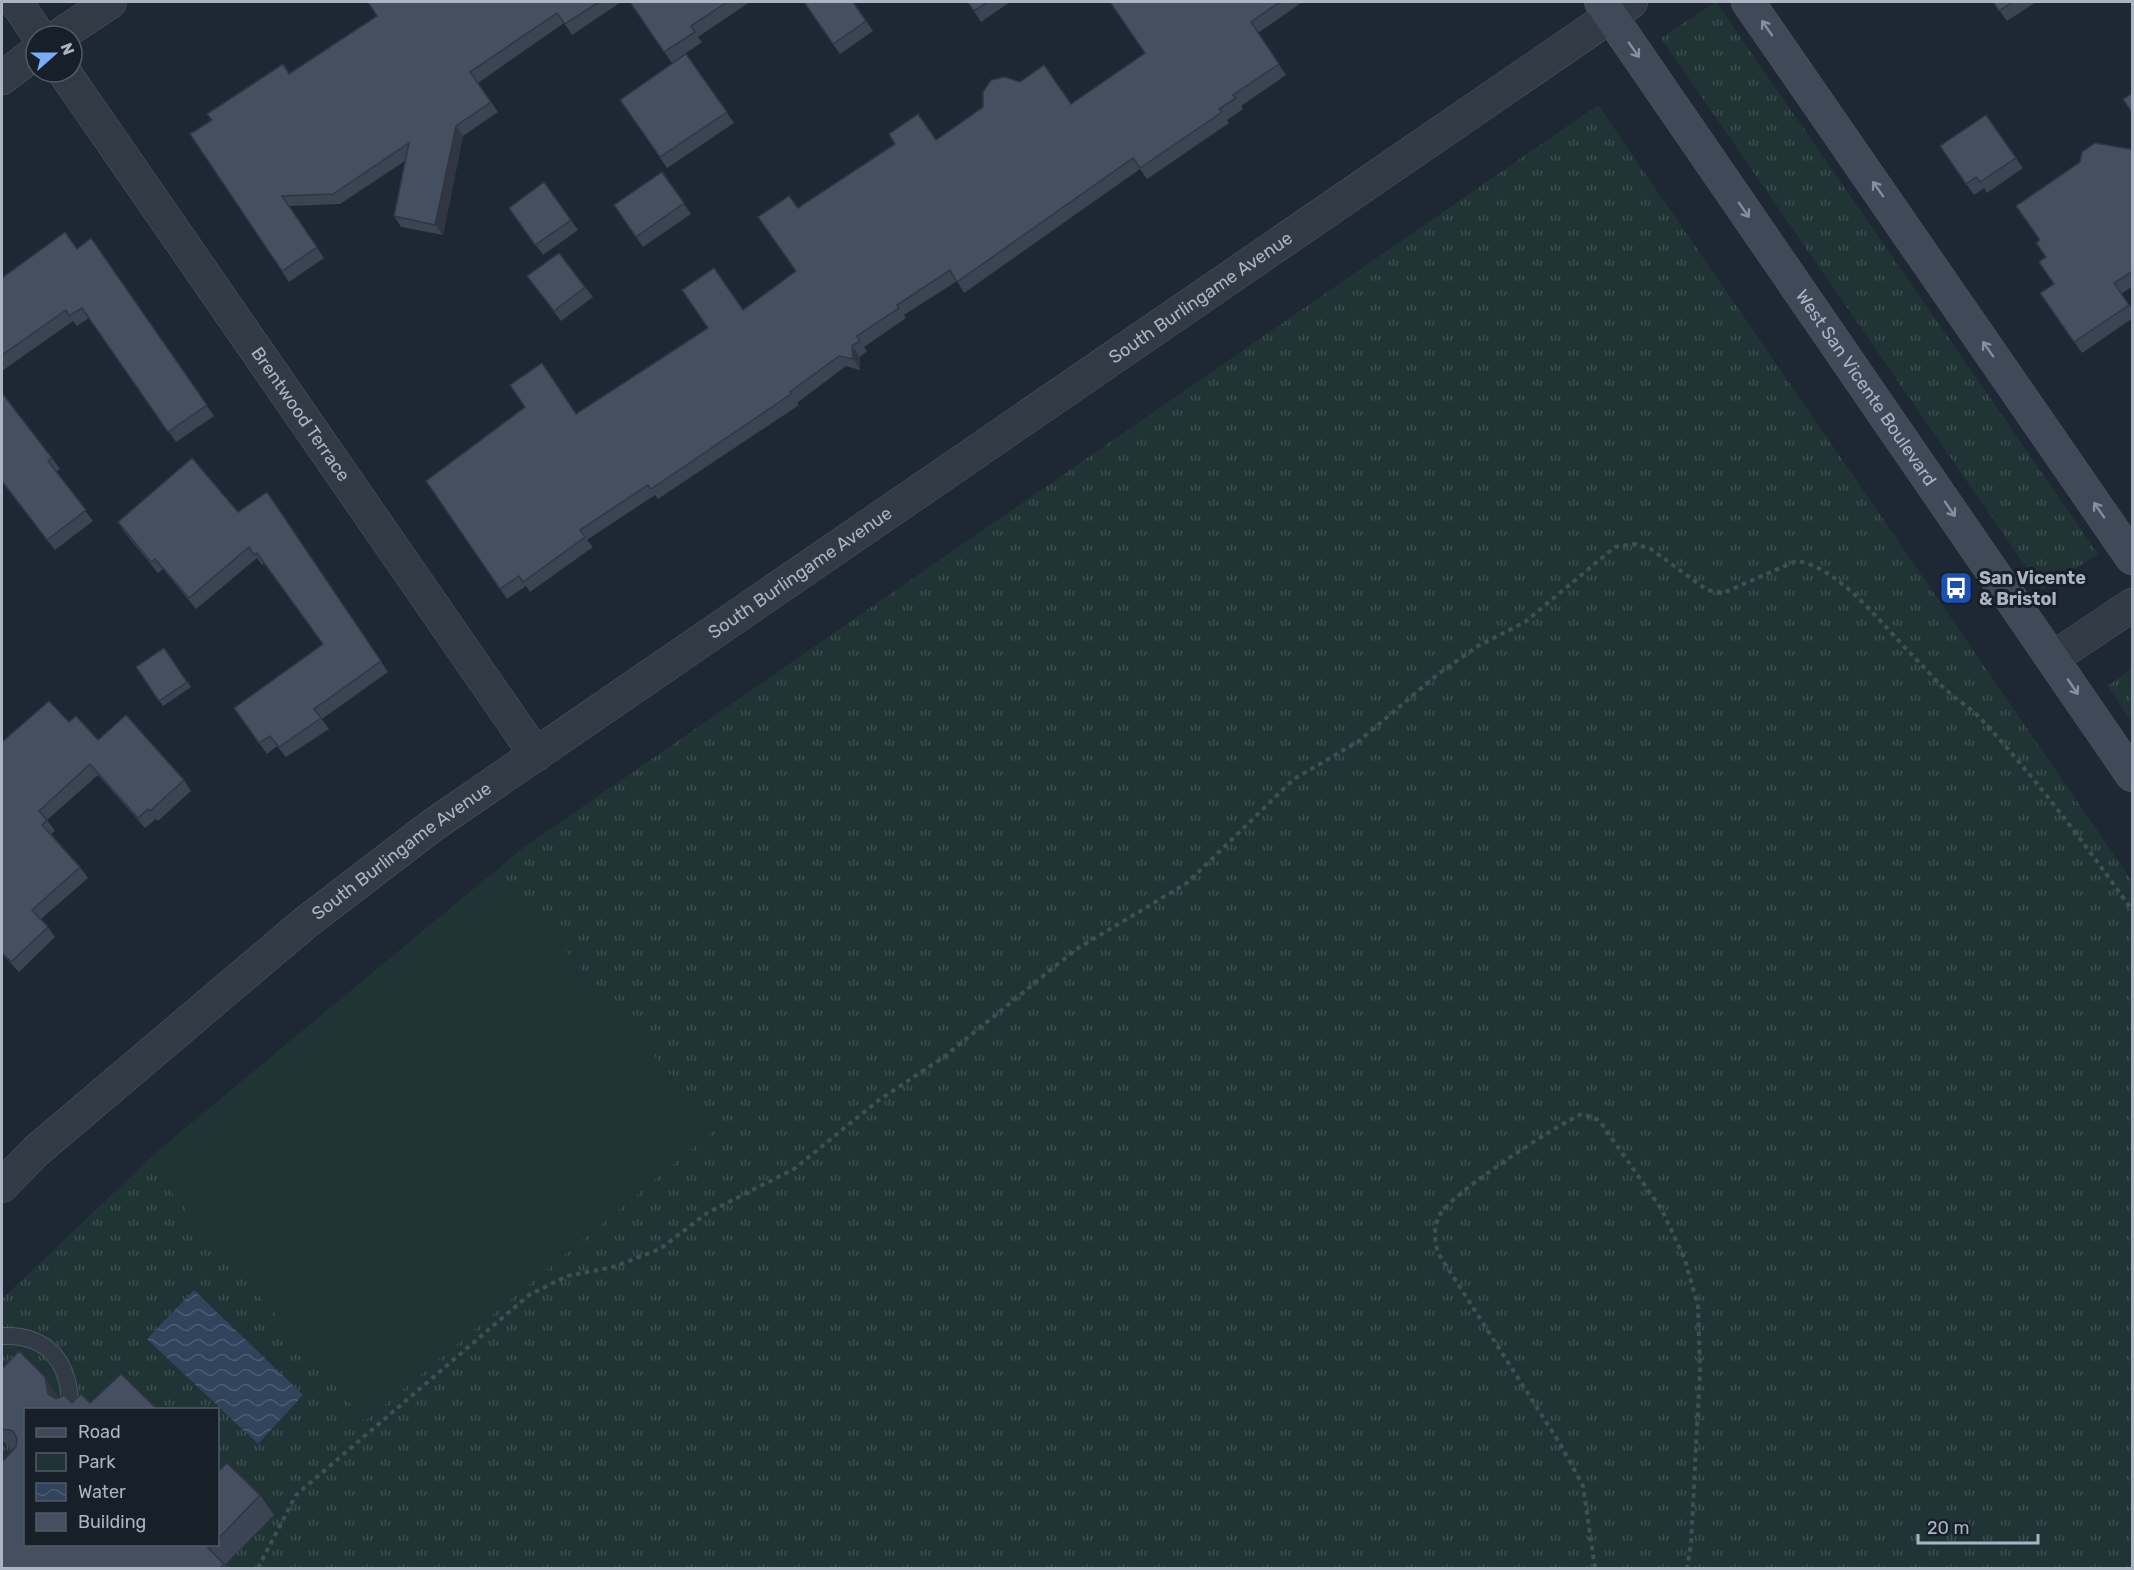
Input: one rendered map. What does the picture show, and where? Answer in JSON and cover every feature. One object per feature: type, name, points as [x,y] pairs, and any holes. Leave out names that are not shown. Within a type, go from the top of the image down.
[{"type":"main road","points":[[1748,2],[2133,558]]},
{"type":"main road","name":"West San Vicente Boulevard","points":[[1614,6],[2133,775]]},
{"type":"street","points":[[16,2],[31,24]]},
{"type":"street","points":[[77,24],[110,2]]},
{"type":"street","name":"South Burlingame Avenue","points":[[2,1186],[36,1151],[305,923],[433,825],[1614,6]]},
{"type":"street","points":[[2,78],[24,61]]},
{"type":"street","name":"Brentwood Terrace","points":[[72,84],[536,755]]},
{"type":"street","points":[[2053,658],[2133,605]]},
{"type":"lane","points":[[2,1336],[18,1336],[36,1341],[52,1352],[64,1368],[70,1385],[70,1408]]},
{"type":"path","points":[[258,1569],[296,1495],[529,1295],[567,1276],[613,1267],[660,1249],[707,1213],[794,1168],[879,1100],[944,1057],[1076,950],[1187,883],[1294,779],[1359,741],[1437,675],[1478,646],[1525,622],[1615,547],[1634,544],[1651,549],[1707,590],[1723,593],[1796,561],[1809,562],[1845,587],[1887,626],[1900,643],[1946,689],[1981,719],[2032,777],[2133,910]]},
{"type":"path","points":[[1594,1569],[1583,1486],[1559,1442],[1438,1253],[1433,1235],[1442,1212],[1480,1180],[1564,1122],[1582,1114],[1599,1120],[1662,1210],[1685,1260],[1698,1306],[1700,1371],[1691,1544],[1687,1569]]},
{"type":"green space","points":[[1716,2],[2098,554],[2042,590],[1661,38]]},
{"type":"green space","points":[[1598,105],[2132,881],[2132,1568],[2,1568],[2,1299],[160,1149],[523,848]]},
{"type":"green space","points":[[2132,668],[2132,722],[2108,686]]},
{"type":"green space","points":[[503,876],[716,1129],[365,1421],[153,1170]]},
{"type":"water","points":[[194,1290],[303,1395],[258,1444],[147,1339]]},
{"type":"building","points":[[368,2],[599,2],[565,24],[557,13],[470,72],[491,102],[456,126],[435,225],[394,216],[409,143],[333,194],[282,196],[317,247],[282,271],[190,134],[212,120],[207,114],[283,64],[289,74],[377,16]]},
{"type":"building","points":[[630,2],[727,2],[691,26],[695,32],[664,52]]},
{"type":"building","points":[[804,2],[853,2],[866,21],[833,44]]},
{"type":"building","points":[[968,2],[988,2],[974,11]]},
{"type":"building","points":[[1110,2],[1280,2],[1251,22],[1279,64],[1233,95],[1236,98],[1219,109],[1222,112],[1140,168],[1133,158],[957,282],[950,270],[897,305],[899,308],[857,336],[860,341],[852,346],[853,359],[839,356],[790,392],[791,394],[651,489],[648,485],[580,530],[585,537],[523,582],[519,576],[500,589],[426,481],[525,407],[510,385],[542,363],[576,414],[708,328],[682,290],[714,268],[743,310],[796,271],[758,217],[789,196],[798,208],[895,144],[889,134],[918,114],[936,140],[983,107],[983,92],[991,80],[1005,77],[1020,82],[1044,65],[1071,104],[1145,53]]},
{"type":"building","points":[[1993,2],[2013,2],[1999,11]]},
{"type":"building","points":[[686,54],[727,112],[660,157],[620,100]]},
{"type":"building","points":[[2133,93],[2133,114],[2123,99]]},
{"type":"building","points":[[1986,115],[2016,158],[1980,182],[1976,177],[1966,184],[1940,146]]},
{"type":"building","points":[[2095,143],[2130,149],[2133,152],[2133,271],[2114,283],[2129,305],[2074,342],[2040,293],[2054,284],[2039,262],[2046,257],[2036,243],[2040,240],[2016,206],[2080,162],[2082,152]]},
{"type":"building","points":[[662,172],[684,203],[636,237],[614,205]]},
{"type":"building","points":[[544,182],[571,220],[535,245],[509,208]]},
{"type":"building","points":[[65,232],[77,249],[91,238],[207,405],[168,432],[82,308],[69,316],[66,310],[2,355],[2,278]]},
{"type":"building","points":[[559,253],[585,287],[554,311],[527,276]]},
{"type":"building","points":[[2,393],[52,458],[48,461],[86,510],[47,540],[2,481]]},
{"type":"building","points":[[192,458],[238,512],[267,492],[381,661],[314,709],[321,718],[279,747],[270,736],[259,743],[234,708],[323,644],[257,553],[254,555],[249,547],[189,598],[155,559],[151,562],[118,522]]},
{"type":"building","points":[[164,648],[187,682],[159,701],[136,667]]},
{"type":"building","points":[[49,701],[69,722],[76,716],[98,740],[126,715],[184,780],[150,811],[148,809],[138,818],[90,764],[39,811],[47,820],[42,825],[80,867],[32,910],[48,927],[11,962],[2,952],[2,742]]},
{"type":"building","points":[[19,1351],[45,1377],[48,1394],[56,1399],[64,1395],[72,1403],[81,1394],[90,1403],[121,1374],[156,1408],[24,1408],[24,1546],[211,1546],[208,1548],[224,1564],[219,1569],[2,1569],[2,1462],[16,1447],[17,1439],[13,1431],[2,1429],[2,1369]]},
{"type":"building","points":[[227,1463],[260,1495],[219,1538],[219,1468],[220,1470]]},
{"type":"place","name":"San Vicente & Bristol","points":[[1956,588]]}]
